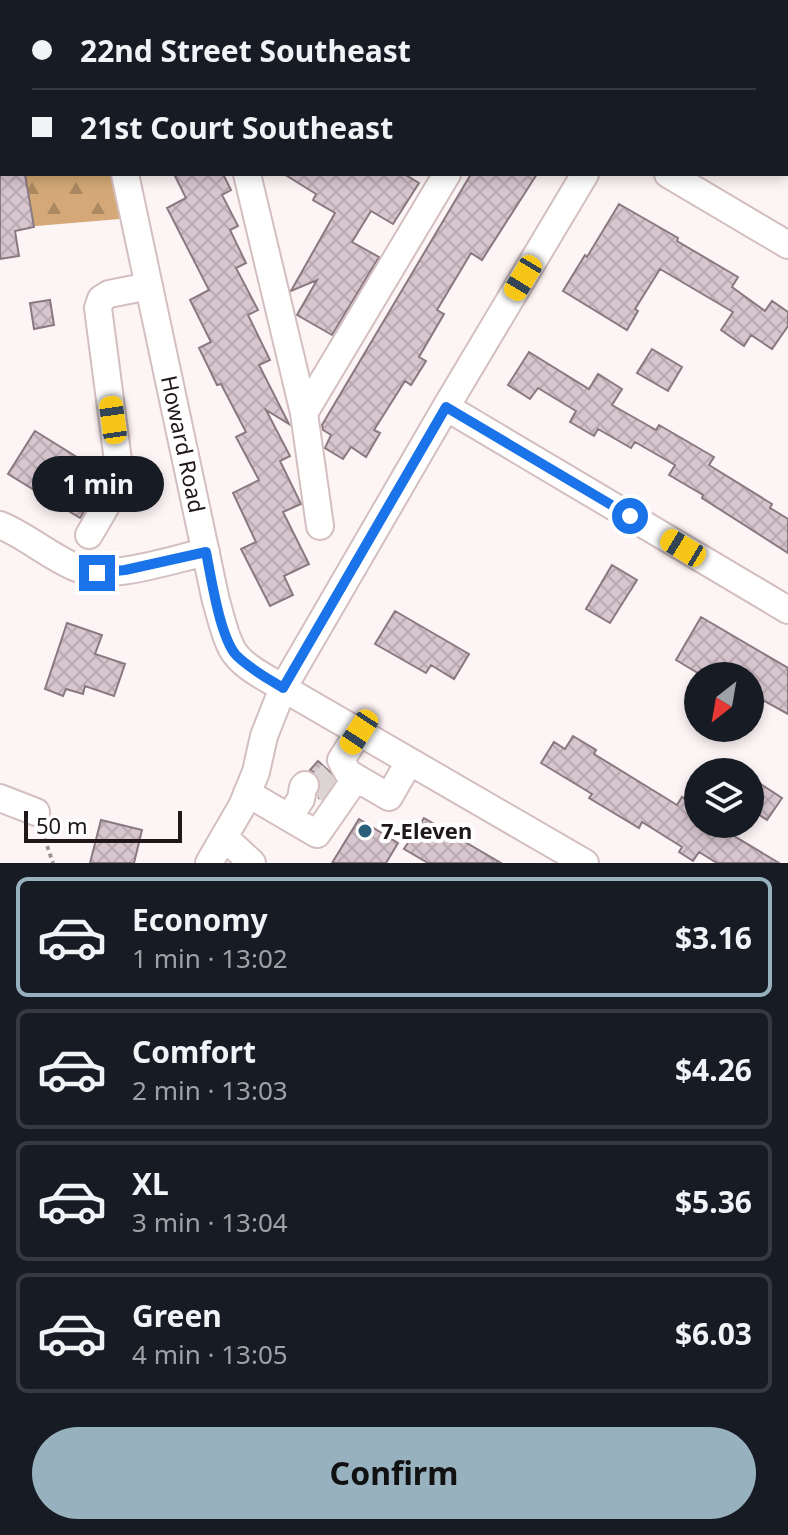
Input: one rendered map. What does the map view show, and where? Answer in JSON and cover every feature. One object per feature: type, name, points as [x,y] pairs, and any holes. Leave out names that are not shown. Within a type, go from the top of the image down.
[{"type":"street","name":"Howard Road","points":[[125,176],[223,628],[234,652],[251,668],[283,688],[585,863]]},
{"type":"street","points":[[247,176],[304,413],[320,526]]},
{"type":"street","points":[[304,413],[445,176]]},
{"type":"street","points":[[209,863],[242,806],[283,688],[584,176]]},
{"type":"street","points":[[671,176],[788,245]]},
{"type":"street","points":[[89,535],[120,476],[98,308],[101,299],[109,294],[149,286]]},
{"type":"street","points":[[446,407],[788,610]]},
{"type":"street","points":[[0,525],[75,567],[97,573],[206,552]]},
{"type":"street","points":[[321,782],[359,732]]},
{"type":"street","points":[[247,793],[321,782],[389,797],[409,762]]},
{"type":"street","points":[[0,798],[36,812]]},
{"type":"street","points":[[224,837],[252,863]]},
{"type":"path","points":[[36,812],[53,863]]},
{"type":"green space","points":[[0,176],[111,176],[120,219],[0,229]]},
{"type":"building","points":[[0,176],[25,176],[34,227],[15,231],[19,256],[0,259]]},
{"type":"building","points":[[175,176],[224,176],[231,190],[222,195],[238,226],[230,230],[246,263],[236,268],[258,310],[248,315],[270,360],[259,365],[289,424],[266,410],[290,456],[280,461],[301,504],[283,512],[309,564],[284,576],[293,595],[270,606],[241,549],[256,542],[233,493],[259,480],[236,437],[246,432],[199,348],[211,342],[190,300],[209,290],[167,208],[186,198]]},
{"type":"building","points":[[287,176],[407,176],[419,183],[393,224],[371,211],[352,242],[379,257],[332,335],[297,315],[317,280],[291,291],[335,213],[313,200],[316,194]]},
{"type":"building","points":[[470,176],[536,176],[482,260],[471,253],[437,310],[444,314],[419,357],[426,361],[411,385],[405,381],[374,430],[380,433],[366,457],[351,447],[343,459],[325,448],[331,435],[323,430],[322,425]]},
{"type":"building","points":[[619,204],[738,277],[732,287],[765,311],[772,301],[788,312],[788,326],[772,349],[751,335],[744,346],[721,330],[733,312],[660,269],[635,309],[638,311],[627,330],[563,291]]},
{"type":"building","points":[[50,300],[54,325],[34,329],[30,303]]},
{"type":"building","points":[[652,349],[682,367],[668,391],[637,373]]},
{"type":"building","points":[[529,352],[589,389],[598,374],[622,389],[612,405],[656,430],[659,425],[714,457],[709,465],[772,504],[770,508],[788,519],[788,553],[669,475],[675,465],[635,442],[631,448],[598,429],[594,436],[570,422],[576,411],[538,388],[530,399],[508,385]]},
{"type":"building","points":[[35,431],[104,474],[80,518],[8,474]]},
{"type":"building","points":[[612,565],[637,580],[610,623],[586,609]]},
{"type":"building","points":[[395,611],[469,654],[454,679],[431,665],[426,673],[375,644]]},
{"type":"building","points":[[701,617],[788,668],[788,714],[764,701],[764,662],[684,662],[684,665],[676,660]]},
{"type":"building","points":[[67,623],[102,635],[95,654],[125,664],[114,696],[85,686],[83,694],[66,689],[63,696],[45,689]]},
{"type":"building","points":[[573,736],[596,750],[594,754],[677,805],[684,798],[684,838],[737,838],[779,863],[717,863],[699,852],[693,861],[679,852],[682,847],[642,822],[639,828],[589,798],[592,794],[541,763],[554,742],[565,749]]},
{"type":"building","points":[[318,761],[330,772],[334,781],[319,798],[320,780],[310,770]]},
{"type":"building","points":[[764,786],[782,798],[767,820],[764,818]]},
{"type":"building","points":[[424,818],[501,863],[428,863],[404,849]]},
{"type":"building","name":"7-Eleven","points":[[359,819],[398,843],[386,863],[332,863]]},
{"type":"building","points":[[101,820],[142,830],[134,863],[90,863]]},
{"type":"tunnel","points":[[313,792],[331,774]]},
{"type":"place","name":"7-Eleven","points":[[365,831]]},
{"type":"route","points":[[97,573],[206,552],[223,628],[234,652],[251,668],[283,688],[446,407],[630,516]]}]
